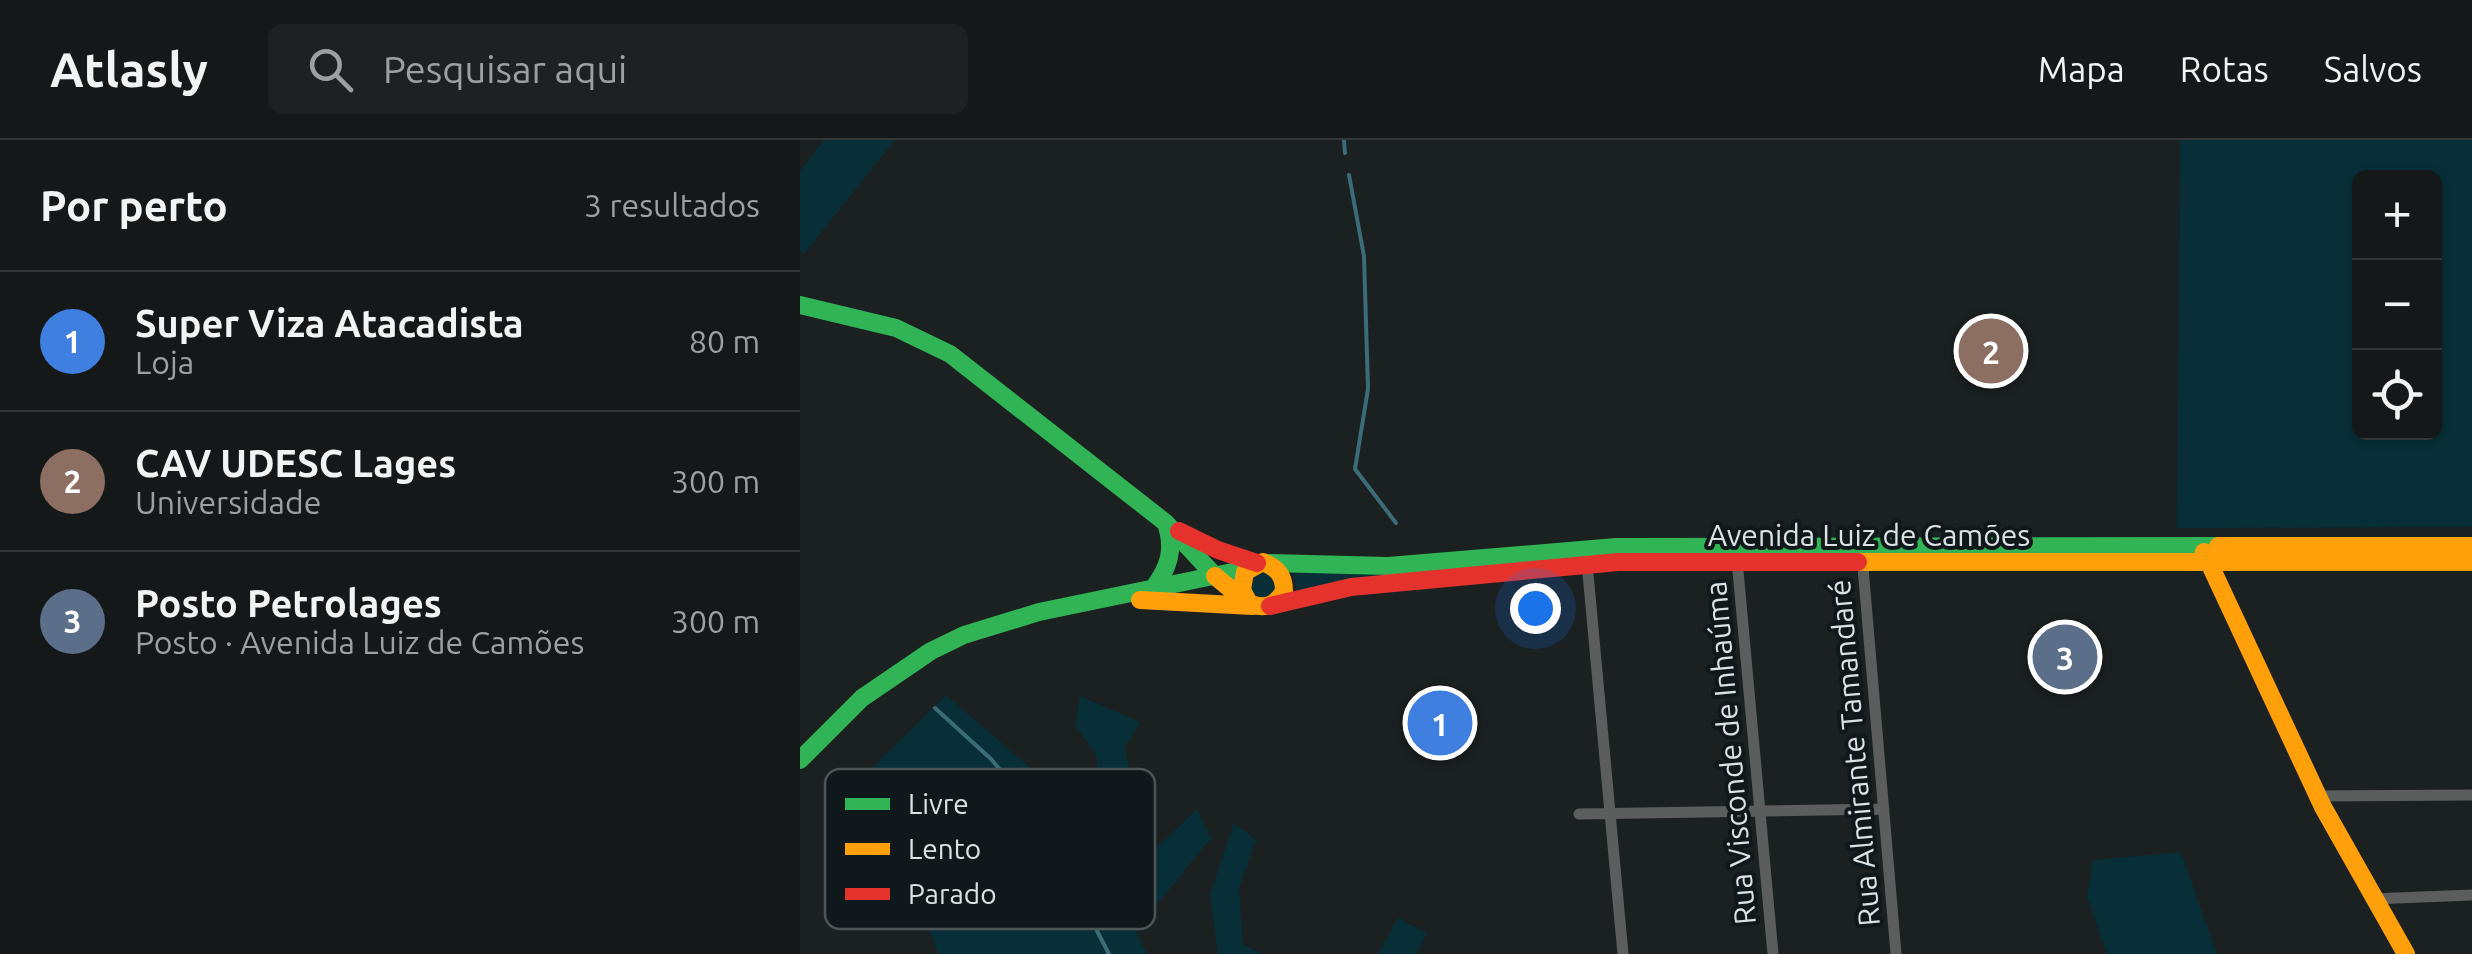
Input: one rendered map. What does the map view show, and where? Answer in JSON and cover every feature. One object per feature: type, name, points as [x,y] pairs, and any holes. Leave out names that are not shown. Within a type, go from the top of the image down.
[{"type":"main road","points":[[800,305],[896,328],[950,354],[1166,524],[1215,576],[1258,605]]},
{"type":"main road","points":[[1166,524],[1218,550],[1280,571],[1285,584],[1281,598],[1258,605]]},
{"type":"main road","points":[[1152,590],[1164,576],[1172,554],[1173,542],[1166,524]]},
{"type":"main road","name":"Avenida Luiz de Camões","points":[[1258,565],[1388,566],[1587,556],[2206,554],[2472,546]]},
{"type":"main road","points":[[2206,554],[2316,796],[2406,954]]},
{"type":"main road","name":"Avenida Luiz de Camões","points":[[2206,554],[2472,562]]},
{"type":"main road","name":"Avenida Luiz de Camões","points":[[1114,598],[1258,605],[1351,587],[1587,556]]},
{"type":"main road","points":[[803,752],[862,698],[931,651],[1002,622],[1258,565]]},
{"type":"main road","points":[[1258,565],[1240,582],[1241,590],[1258,605]]},
{"type":"street","name":"Rua Visconde de Inhaúma","points":[[1736,555],[1773,954]]},
{"type":"street","name":"Rua Almirante Tamandaré","points":[[1862,555],[1896,954]]},
{"type":"street","points":[[1587,556],[1623,954]]},
{"type":"street","points":[[2316,796],[2472,796]]},
{"type":"street","points":[[1580,814],[1884,809]]},
{"type":"street","points":[[2372,899],[2472,895]]},
{"type":"shaded area","points":[[824,140],[895,140],[804,254],[800,251],[800,171]]},
{"type":"shaded area","points":[[2180,140],[2472,140],[2472,527],[2177,528]]},
{"type":"shaded area","points":[[1575,556],[1297,594],[1293,573],[1385,573]]},
{"type":"shaded area","points":[[1263,573],[1273,576],[1273,596],[1263,599],[1253,596],[1250,586],[1253,576]]},
{"type":"shaded area","points":[[946,695],[1032,769],[871,769]]},
{"type":"shaded area","points":[[1080,696],[1140,722],[1125,748],[1129,769],[1097,769],[1096,755],[1075,725]]},
{"type":"shaded area","points":[[1197,809],[1211,838],[1155,907],[1155,849]]},
{"type":"shaded area","points":[[1234,823],[1256,840],[1239,889],[1243,944],[1261,954],[1218,954],[1210,895]]},
{"type":"shaded area","points":[[2181,852],[2217,954],[2107,954],[2087,896],[2093,860]]},
{"type":"shaded area","points":[[1398,918],[1427,933],[1417,954],[1378,954]]},
{"type":"shaded area","points":[[929,929],[1138,929],[1147,954],[938,954]]},
{"type":"waterway","points":[[1344,140],[1345,153]]},
{"type":"waterway","points":[[1349,175],[1364,256],[1368,389],[1355,469],[1396,523]]},
{"type":"waterway","points":[[935,708],[999,769]]},
{"type":"waterway","points":[[1096,929],[1109,954]]},
{"type":"traffic: fast","points":[[800,305],[896,328],[950,354],[1166,523],[1215,576]]},
{"type":"traffic: fast","points":[[1152,590],[1169,558],[1166,523]]},
{"type":"traffic: fast","points":[[1269,563],[1388,566],[1616,547],[2218,546]]},
{"type":"traffic: fast","points":[[800,760],[862,698],[931,651],[964,635],[1039,612],[1247,569]]},
{"type":"traffic: slow","points":[[2218,546],[2472,546]]},
{"type":"traffic: slow","points":[[2204,552],[2323,807],[2406,954]]},
{"type":"traffic: slow","points":[[1215,576],[1245,601],[1251,604],[1257,606],[1267,606],[1284,591],[1276,570],[1263,562],[1245,572],[1242,590],[1249,603]]},
{"type":"traffic: slow","points":[[1858,562],[2472,562]]},
{"type":"traffic: slow","points":[[1140,600],[1253,606]]},
{"type":"traffic: jam","points":[[1179,531],[1257,563]]},
{"type":"traffic: jam","points":[[1270,606],[1351,587],[1618,562],[1858,562]]},
{"type":"place","name":"CAV UDESC Lages","points":[[1991,351]]},
{"type":"place","name":"Posto Petrolages","points":[[2065,657]]},
{"type":"place","name":"Super Viza Atacadista","points":[[1440,723]]}]
